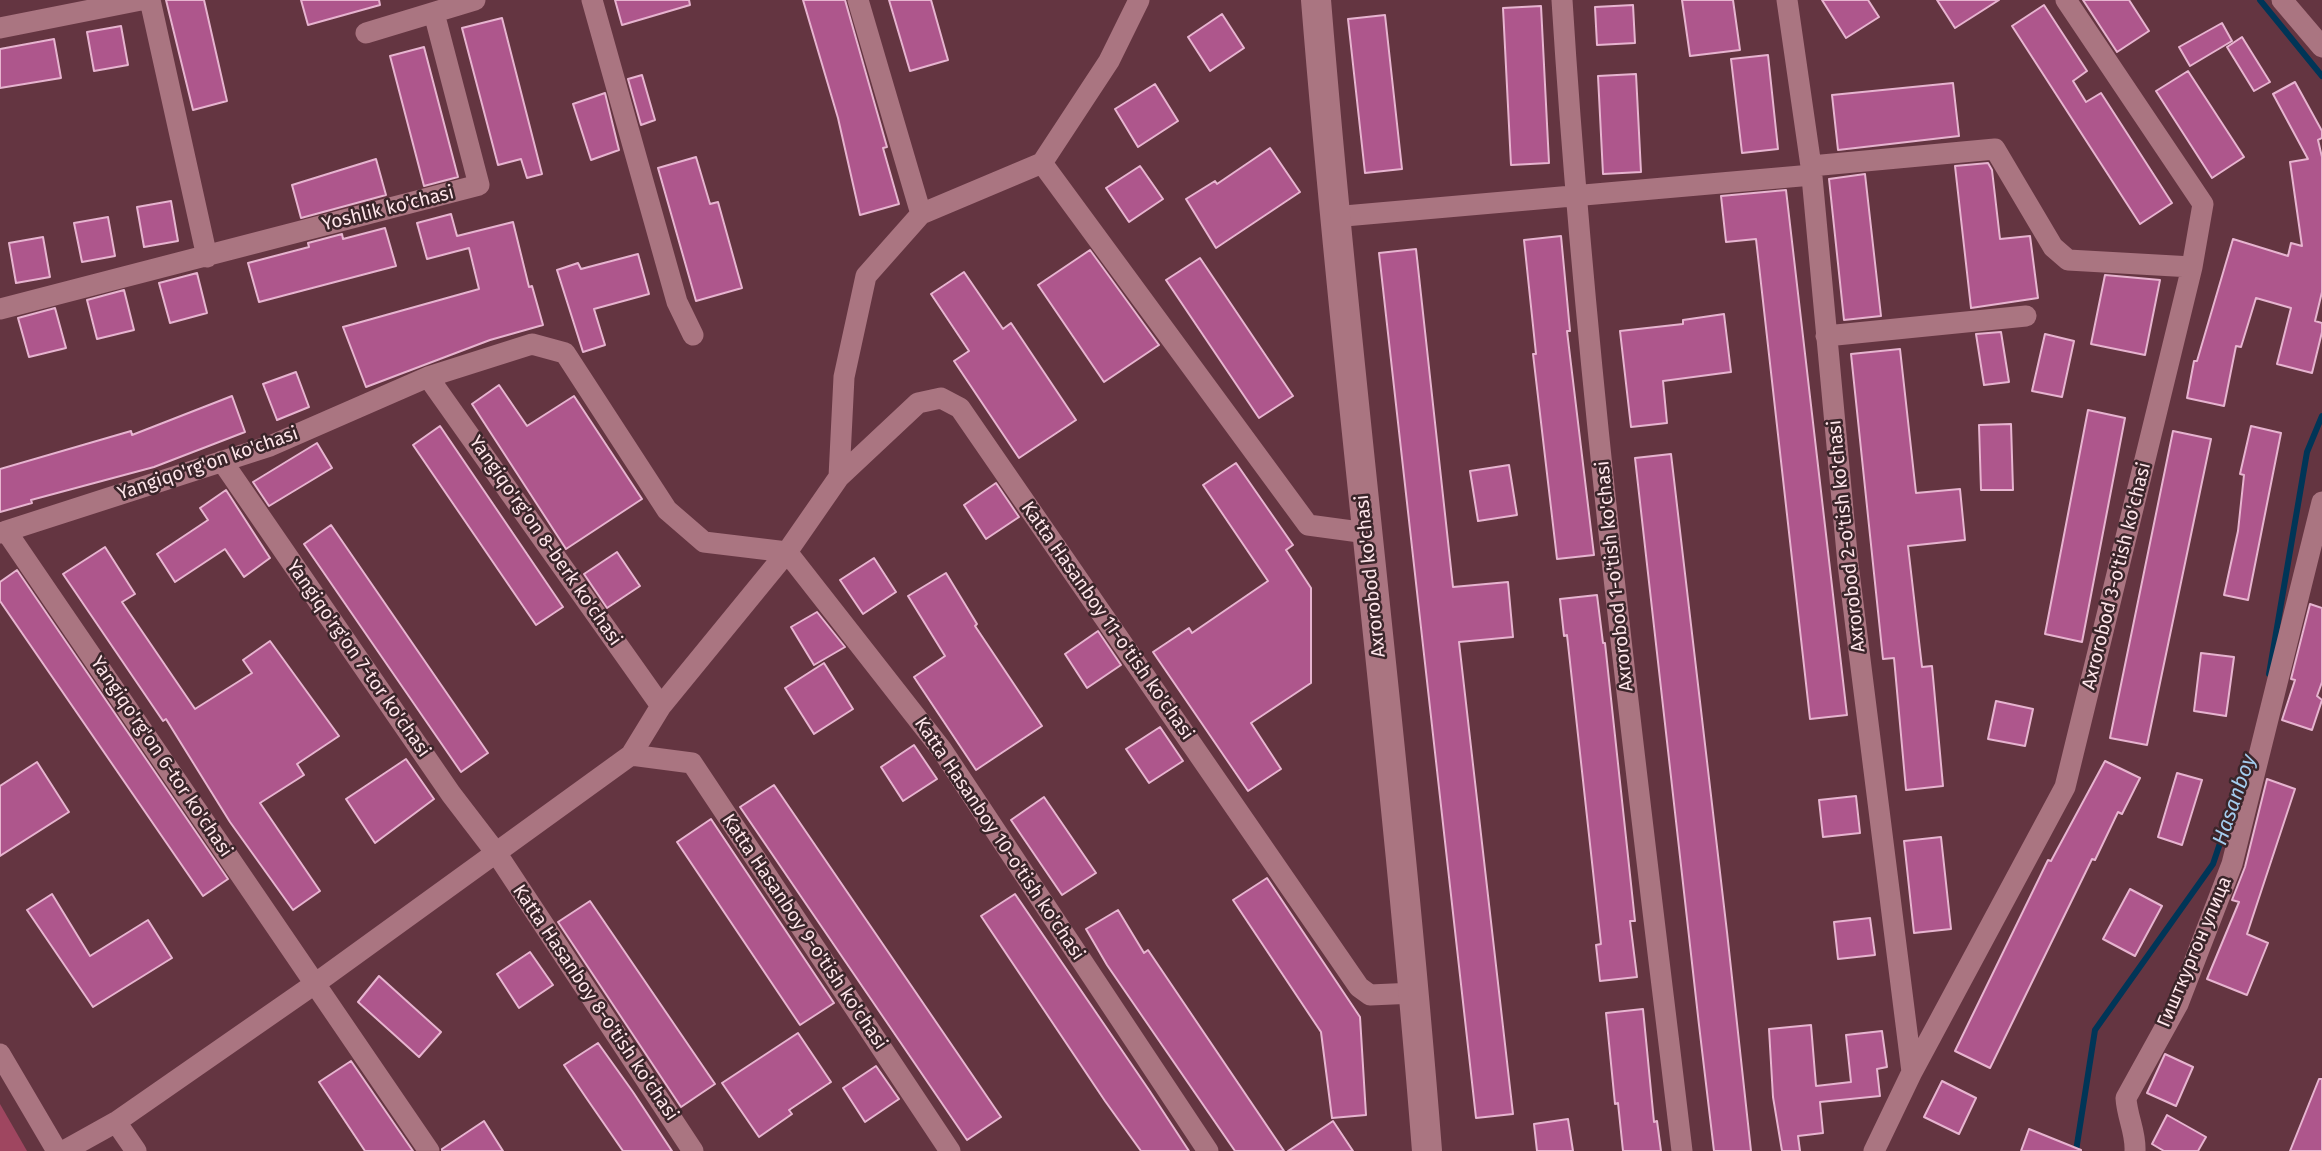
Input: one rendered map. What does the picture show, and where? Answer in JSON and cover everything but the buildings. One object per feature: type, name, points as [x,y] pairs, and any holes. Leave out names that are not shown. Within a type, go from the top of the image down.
[{"type":"street","points":[[0,28],[141,0]]},
{"type":"street","points":[[149,0],[207,257]]},
{"type":"street","points":[[366,33],[475,0]]},
{"type":"street","points":[[592,0],[677,302],[693,335]]},
{"type":"street","points":[[858,0],[921,214]]},
{"type":"street","points":[[839,477],[844,377],[866,276],[921,214],[1042,163],[1109,61],[1139,0]]},
{"type":"street","name":"Axrorobod ko'chasi","points":[[1316,0],[1333,217],[1415,993],[1427,1151]]},
{"type":"street","name":"Axrorobod 1-o'tish ko'chasi","points":[[1562,0],[1574,198],[1620,626],[1682,1151]]},
{"type":"street","name":"Axrorobod 2-o'tish ko'chasi","points":[[1787,0],[1812,170],[1848,564],[1912,1072]]},
{"type":"street","name":"Axrorobod 3-o'tish ko'chasi","points":[[1874,1151],[1912,1072],[2066,787],[2192,267],[2203,204],[2066,0]]},
{"type":"street","points":[[2282,0],[2322,47]]},
{"type":"street","name":"Yoshlik ko'chasi","points":[[0,309],[478,185],[434,13]]},
{"type":"street","points":[[1333,217],[1574,198],[1995,149],[2053,247],[2068,260],[2192,267]]},
{"type":"street","points":[[1042,163],[1308,525],[1367,533]]},
{"type":"street","points":[[1826,336],[2026,316]]},
{"type":"street","name":"Yangiqo'rg'on ko'chasi","points":[[3,532],[270,446],[428,377],[532,344],[565,354],[667,510],[704,542],[787,552]]},
{"type":"street","name":"Yangiqo'rg'on 8-berk ko'chasi","points":[[428,377],[661,706]]},
{"type":"street","name":"Katta Hasanboy 11-o'tish ko'chasi","points":[[631,755],[661,706],[787,552],[839,477],[918,404],[941,398],[960,408],[1359,987],[1370,995],[1415,993]]},
{"type":"street","name":"Yangiqo'rg'on 7-tor ko'chasi","points":[[222,461],[496,854]]},
{"type":"street","name":"Гишткургон улица","points":[[2135,1151],[2136,1136],[2127,1111],[2126,1098],[2178,1004],[2232,864],[2322,502]]},
{"type":"street","name":"Yangiqo'rg'on 6-tor ko'chasi","points":[[3,532],[429,1151]]},
{"type":"street","name":"Katta Hasanboy 10-o'tish ko'chasi","points":[[787,552],[942,750],[1208,1151]]},
{"type":"street","points":[[64,1151],[116,1122],[316,984],[631,755]]},
{"type":"street","name":"Katta Hasanboy 9-o'tish ko'chasi","points":[[631,755],[692,763],[950,1151]]},
{"type":"street","name":"Katta Hasanboy 8-o'tish ko'chasi","points":[[496,854],[693,1151]]},
{"type":"street","points":[[0,1054],[7,1082],[57,1151]]},
{"type":"street","points":[[116,1122],[136,1151]]},
{"type":"shaded area","points":[[0,1104],[27,1151],[0,1151]]},
{"type":"waterway","name":"Hasanboy","points":[[2260,0],[2322,76]]},
{"type":"waterway","name":"Hasanboy","points":[[2269,674],[2307,452],[2322,416]]},
{"type":"waterway","name":"Hasanboy","points":[[2076,1151],[2095,1030],[2213,864],[2247,763]]}]
